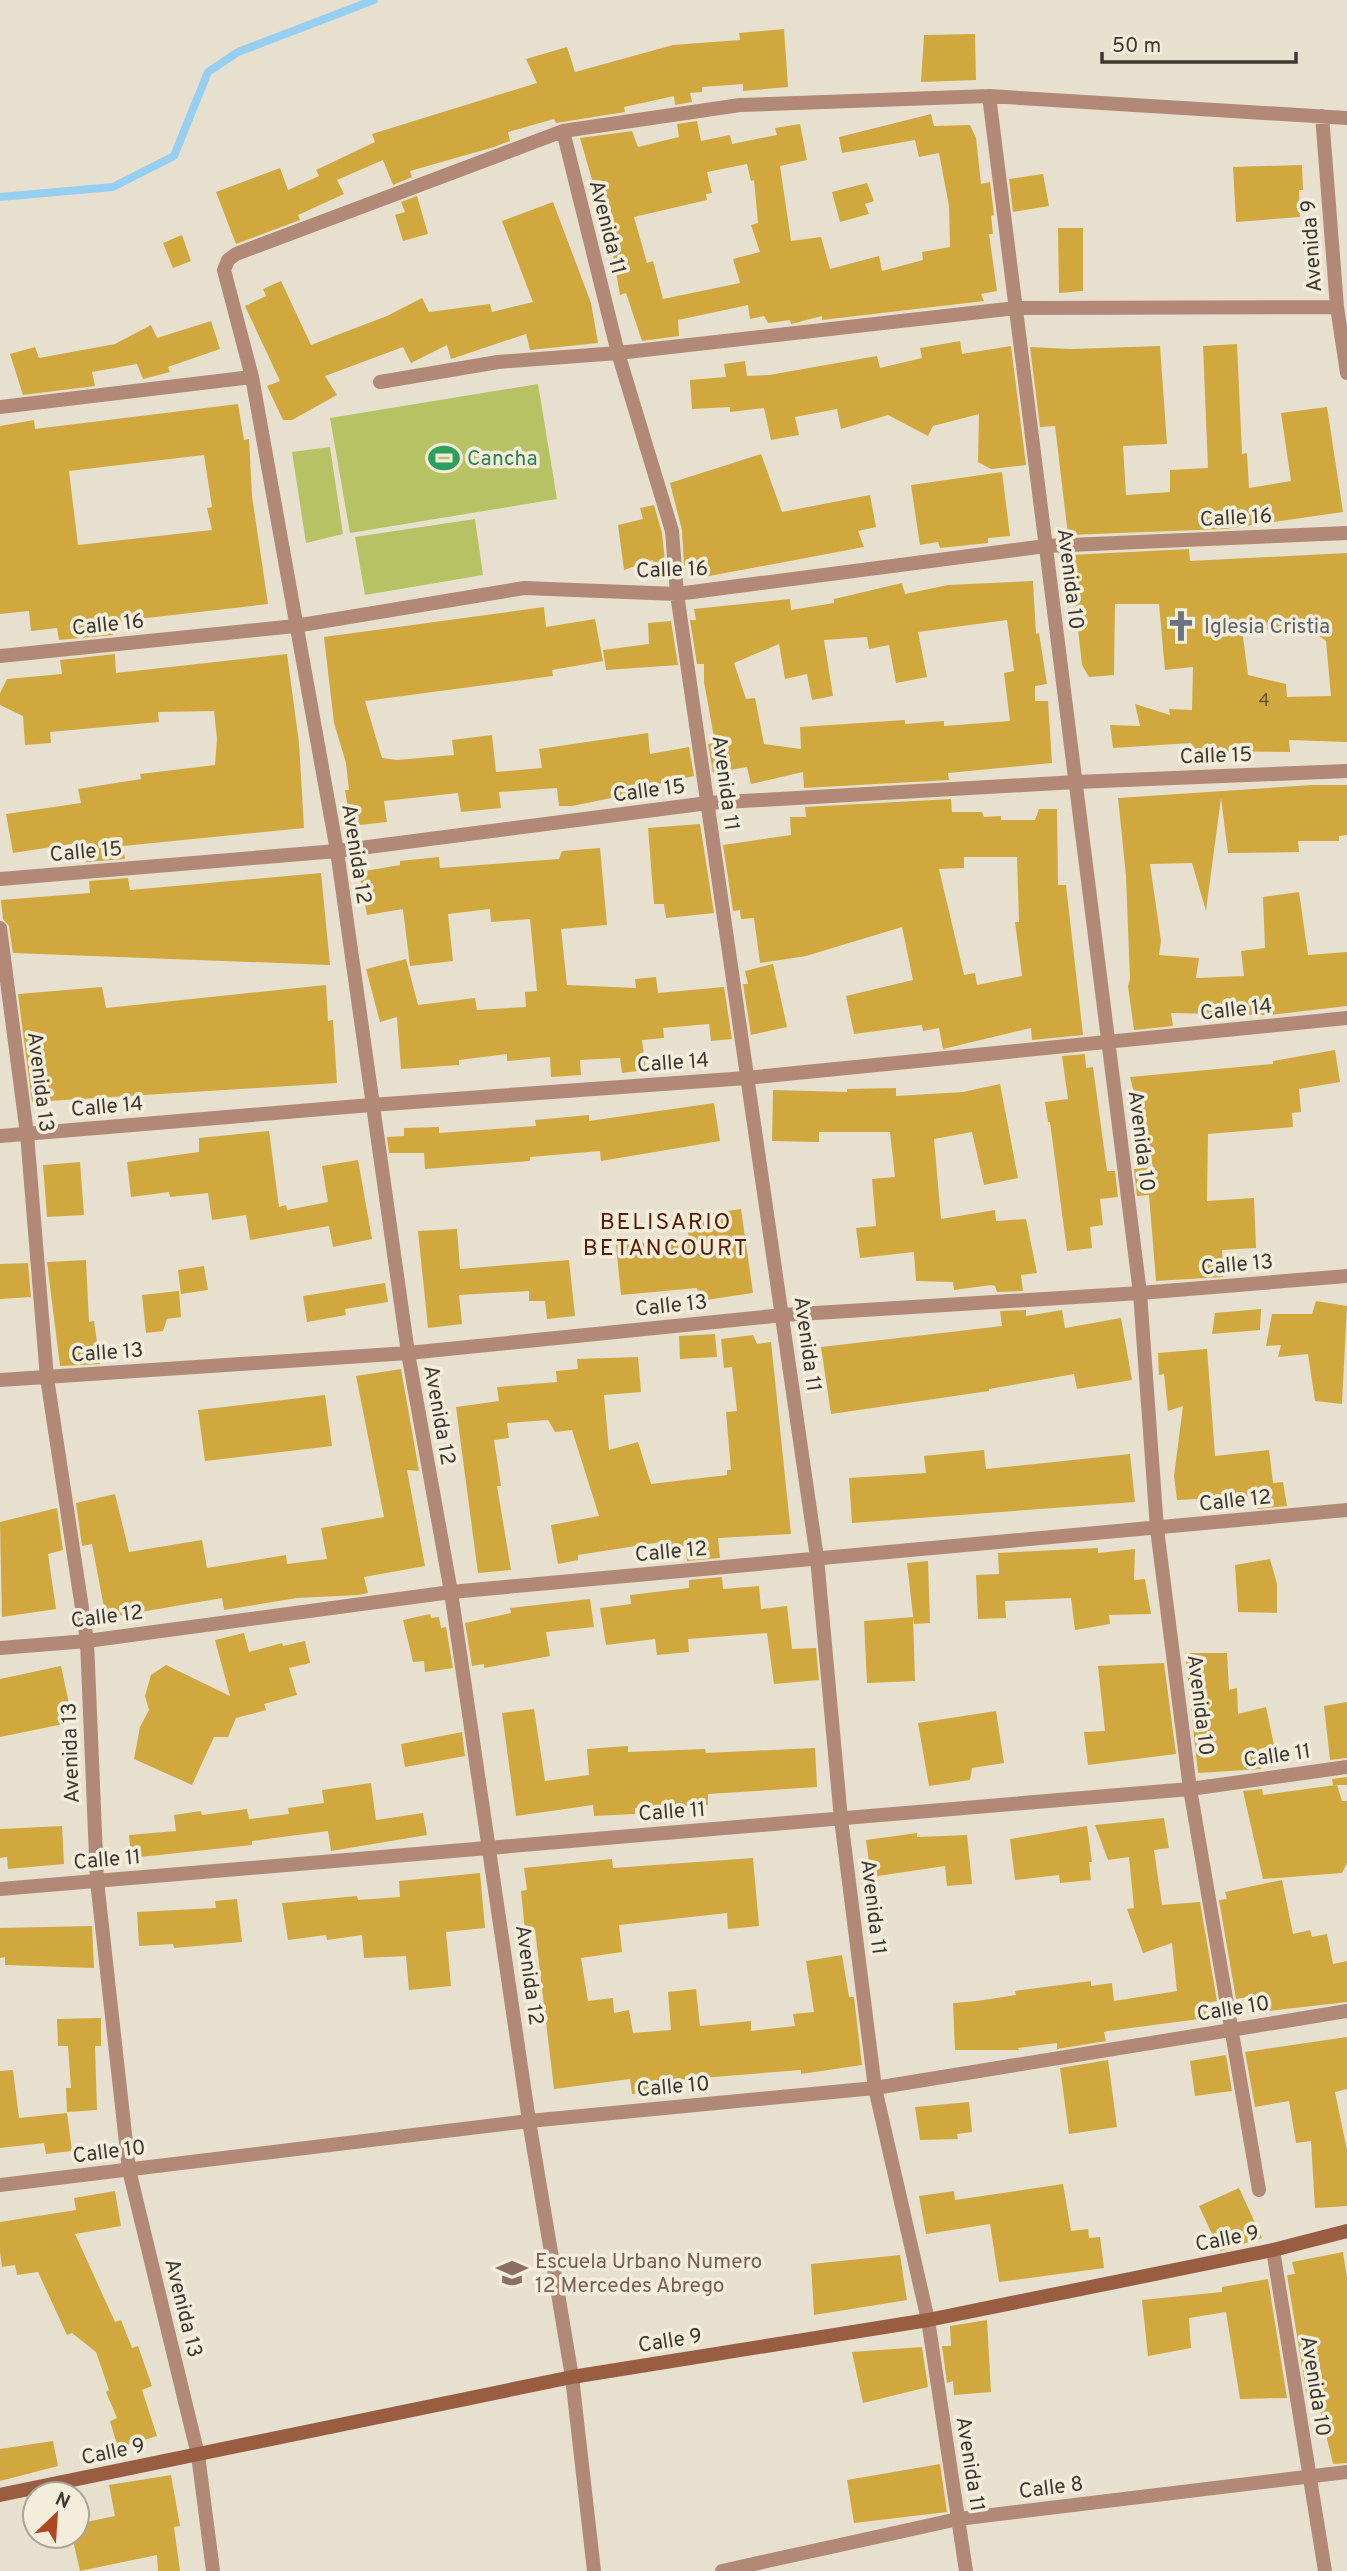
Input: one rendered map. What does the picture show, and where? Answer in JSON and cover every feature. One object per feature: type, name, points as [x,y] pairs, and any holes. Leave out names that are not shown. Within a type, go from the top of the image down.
[{"type":"street","points":[[563,131],[740,105],[989,96],[1347,118]]},
{"type":"street","name":"Avenida 10","points":[[989,96],[1140,1293],[1157,1529],[1190,1789],[1259,2190]]},
{"type":"street","name":"Avenida 9","points":[[1322,116],[1337,307],[1347,373]]},
{"type":"street","name":"Avenida 12","points":[[563,131],[236,254],[228,260],[224,270],[252,377],[337,851],[408,1353],[451,1592],[529,2120],[572,2377],[594,2571]]},
{"type":"street","name":"Avenida 11","points":[[563,131],[618,353],[672,531],[677,594],[817,1558],[841,1819],[875,2088],[928,2320],[966,2571]]},
{"type":"street","points":[[380,383],[498,362],[618,353],[1016,307],[1337,307]]},
{"type":"street","points":[[0,407],[252,377]]},
{"type":"street","name":"Calle 16","points":[[0,656],[295,626],[524,588],[677,594],[1046,546],[1347,533]]},
{"type":"street","name":"Calle 15","points":[[0,879],[337,851],[708,803],[1076,782],[1347,771]]},
{"type":"street","name":"Avenida 13","points":[[0,928],[27,1133],[47,1377],[87,1641],[97,1881],[129,2170],[198,2455],[213,2571]]},
{"type":"street","name":"Calle 14","points":[[0,1136],[371,1105],[746,1078],[1109,1044],[1347,1018]]},
{"type":"street","name":"Calle 13","points":[[0,1380],[408,1353],[783,1315],[1140,1293],[1347,1276]]},
{"type":"street","name":"Calle 12","points":[[0,1648],[87,1641],[451,1592],[1347,1510]]},
{"type":"street","name":"Calle 11","points":[[0,1889],[1190,1789],[1347,1767]]},
{"type":"street","name":"Calle 10","points":[[0,2185],[529,2120],[875,2088],[1347,2011]]},
{"type":"street","name":"Calle 9","points":[[0,2495],[572,2377],[928,2320],[1273,2250],[1347,2231]]},
{"type":"street","name":"Avenida 10","points":[[1273,2250],[1325,2571]]},
{"type":"street","name":"Calle 8","points":[[722,2571],[958,2519],[1347,2472]]},
{"type":"green space","name":"Cancha","points":[[538,384],[557,499],[350,533],[330,418]]},
{"type":"green space","points":[[330,447],[343,534],[306,543],[292,452]]},
{"type":"green space","points":[[475,519],[483,575],[365,595],[355,537]]},
{"type":"building","points":[[784,29],[788,87],[743,91],[743,84],[702,87],[702,92],[690,93],[692,102],[675,105],[674,96],[624,107],[625,112],[556,123],[554,119],[508,132],[510,141],[494,147],[410,171],[412,177],[393,185],[383,160],[337,180],[344,194],[298,215],[300,220],[236,244],[216,192],[280,168],[288,190],[319,176],[316,170],[375,142],[372,134],[537,83],[526,59],[567,47],[575,72],[673,45],[740,40],[739,33]]},
{"type":"building","points":[[975,34],[976,80],[921,82],[924,35]]},
{"type":"building","points":[[931,114],[934,126],[970,125],[976,138],[981,184],[990,182],[994,215],[991,216],[993,234],[989,234],[997,291],[981,294],[984,301],[822,320],[822,316],[791,324],[790,320],[768,323],[764,316],[750,319],[748,305],[678,320],[679,336],[642,341],[626,293],[620,295],[612,249],[580,138],[632,131],[638,147],[679,137],[677,124],[697,121],[701,141],[730,135],[732,144],[777,135],[775,128],[800,124],[807,160],[780,166],[791,241],[821,237],[830,269],[879,256],[882,271],[923,260],[922,252],[950,247],[949,206],[939,153],[919,157],[915,140],[842,153],[839,137]],"holes":[[[747,164],[751,181],[754,180],[758,223],[751,225],[760,252],[733,259],[740,283],[663,299],[653,261],[647,263],[634,217],[707,200],[706,194],[712,193],[707,172]]]},
{"type":"building","points":[[1302,165],[1300,217],[1236,222],[1233,167]]},
{"type":"building","points":[[1043,174],[1049,206],[1013,212],[1009,179]]},
{"type":"building","points":[[867,183],[874,201],[865,204],[869,214],[840,222],[832,192]]},
{"type":"building","points":[[417,196],[428,234],[403,241],[395,215],[405,212],[401,202]]},
{"type":"building","points":[[553,202],[591,303],[598,343],[530,350],[526,334],[451,359],[447,345],[411,363],[403,347],[325,376],[337,395],[292,420],[283,420],[267,386],[280,381],[245,306],[266,296],[263,289],[281,281],[311,345],[387,316],[422,298],[429,312],[490,304],[492,312],[533,302],[502,221]]},
{"type":"building","points":[[1058,228],[1083,228],[1083,291],[1059,293]]},
{"type":"building","points":[[182,235],[191,261],[173,268],[163,243]]},
{"type":"building","points":[[211,321],[220,349],[168,367],[170,372],[143,379],[137,364],[92,372],[95,386],[23,395],[10,354],[35,347],[39,358],[115,344],[151,325],[157,338]]},
{"type":"building","points":[[960,341],[962,354],[1011,346],[1026,465],[991,469],[978,462],[979,414],[933,426],[928,436],[888,415],[841,429],[837,409],[795,417],[799,435],[771,440],[764,408],[730,412],[730,407],[692,409],[690,380],[726,377],[724,364],[745,361],[747,376],[769,375],[877,356],[880,368],[922,358],[920,348]]},
{"type":"building","points":[[1237,344],[1242,454],[1247,453],[1249,488],[1291,481],[1281,413],[1327,407],[1343,512],[1225,529],[1068,535],[1055,426],[1040,427],[1030,347],[1072,349],[1160,346],[1167,444],[1123,446],[1126,495],[1170,492],[1170,470],[1208,468],[1203,346]]},
{"type":"building","points":[[238,404],[244,440],[249,439],[252,496],[268,604],[112,622],[113,635],[59,640],[57,628],[31,631],[29,611],[0,614],[0,426],[34,420],[35,429]],"holes":[[[204,455],[212,507],[207,508],[212,530],[78,545],[69,471]]]},
{"type":"building","points":[[761,454],[782,512],[870,495],[876,527],[858,531],[864,547],[704,577],[700,562],[684,566],[682,530],[670,483]]},
{"type":"building","points":[[1002,472],[1010,536],[988,538],[988,543],[940,548],[938,542],[920,545],[911,485]]},
{"type":"building","points":[[654,505],[662,533],[666,571],[656,574],[653,560],[624,570],[618,525],[643,519],[640,508]]},
{"type":"building","points":[[1189,549],[1190,561],[1347,553],[1347,742],[1289,740],[1290,752],[1197,751],[1191,743],[1113,748],[1110,725],[1140,726],[1135,704],[1170,715],[1169,709],[1192,710],[1193,667],[1165,670],[1159,604],[1115,604],[1114,675],[1089,677],[1082,665],[1070,555]],"holes":[[[1242,629],[1313,631],[1326,641],[1331,696],[1287,697],[1286,684],[1248,675]]]},
{"type":"building","points":[[1033,581],[1036,634],[1039,633],[1047,684],[1035,686],[1035,701],[1048,701],[1052,763],[948,773],[949,780],[804,788],[803,772],[751,784],[747,767],[713,773],[708,744],[715,743],[704,682],[704,664],[697,664],[690,620],[696,620],[694,609],[790,599],[791,610],[834,603],[834,599],[902,583],[905,594],[948,585]],"holes":[[[1007,620],[1014,671],[1004,673],[1010,721],[944,726],[944,721],[905,724],[905,720],[800,727],[801,749],[764,744],[755,698],[746,699],[734,663],[779,644],[785,679],[807,674],[812,700],[833,696],[824,640],[867,637],[869,649],[889,645],[896,683],[927,677],[918,632]]]},
{"type":"building","points":[[544,607],[546,627],[595,619],[603,661],[552,670],[553,676],[365,701],[382,758],[397,760],[454,755],[452,740],[492,735],[496,772],[542,768],[539,749],[648,733],[650,754],[689,747],[694,776],[654,785],[655,798],[626,801],[626,795],[572,806],[559,806],[557,788],[499,792],[501,808],[461,812],[458,793],[384,801],[387,822],[351,826],[345,790],[349,790],[346,763],[334,723],[324,637]]},
{"type":"building","points":[[671,621],[678,665],[606,670],[603,650],[649,644],[648,623]]},
{"type":"building","points":[[115,654],[116,673],[287,654],[299,743],[304,828],[123,846],[125,859],[86,862],[84,842],[13,853],[6,814],[81,803],[78,789],[141,779],[140,774],[215,765],[217,739],[214,711],[158,712],[159,722],[50,732],[51,743],[25,745],[23,716],[0,705],[0,693],[7,679],[62,674],[60,660]]},
{"type":"building","points":[[1347,785],[1347,835],[1339,836],[1339,841],[1298,841],[1299,852],[1228,853],[1221,798],[1206,911],[1192,863],[1150,864],[1161,941],[1159,955],[1199,958],[1196,978],[1244,976],[1241,951],[1265,948],[1263,897],[1299,892],[1308,955],[1347,952],[1347,1006],[1269,1015],[1171,1013],[1173,1026],[1134,1030],[1128,986],[1130,979],[1126,876],[1118,798]]},
{"type":"building","points":[[951,799],[952,812],[982,812],[984,817],[1001,816],[1001,820],[1035,820],[1039,809],[1057,809],[1058,885],[1066,885],[1083,1035],[1032,1040],[1031,1028],[943,1049],[939,1028],[923,1031],[922,1025],[854,1034],[846,996],[913,980],[902,927],[806,956],[760,963],[754,918],[741,919],[740,910],[733,911],[723,845],[791,835],[790,817],[806,817],[805,807]],"holes":[[[964,857],[1017,857],[1019,922],[1015,922],[1022,976],[977,985],[975,973],[964,975],[939,869],[964,868]]]},
{"type":"building","points":[[700,824],[714,913],[666,918],[664,904],[654,904],[648,828]]},
{"type":"building","points":[[600,848],[607,925],[561,929],[567,985],[636,988],[635,979],[656,977],[658,993],[724,987],[732,1039],[711,1041],[709,1024],[663,1028],[664,1038],[642,1040],[646,1070],[622,1073],[620,1058],[580,1060],[581,1075],[551,1077],[550,1057],[507,1061],[507,1054],[459,1060],[459,1065],[401,1069],[397,1017],[380,1022],[366,969],[406,959],[418,1005],[475,998],[477,1010],[526,1007],[525,992],[537,991],[530,919],[491,922],[490,909],[448,914],[453,961],[410,966],[403,909],[367,915],[359,872],[400,865],[400,861],[439,857],[440,868],[559,859],[562,851]]},
{"type":"building","points":[[321,873],[330,965],[13,953],[9,926],[3,919],[1,900],[90,893],[89,881],[128,878],[130,890]]},
{"type":"building","points":[[773,964],[787,1027],[751,1035],[743,984],[748,984],[745,971]]},
{"type":"building","points":[[326,985],[328,1021],[333,1020],[337,1083],[32,1102],[18,994],[102,987],[106,1008]]},
{"type":"building","points":[[1335,1050],[1340,1082],[1299,1089],[1301,1112],[1292,1113],[1293,1127],[1208,1134],[1207,1201],[1254,1198],[1256,1248],[1222,1250],[1223,1277],[1156,1281],[1149,1195],[1137,1196],[1134,1169],[1153,1167],[1130,1077],[1273,1064],[1273,1061]]},
{"type":"building","points":[[1085,1054],[1086,1068],[1093,1067],[1107,1171],[1115,1171],[1118,1197],[1100,1199],[1103,1225],[1090,1227],[1092,1248],[1067,1251],[1045,1102],[1068,1099],[1062,1056]]},
{"type":"building","points":[[1000,1084],[1018,1178],[984,1185],[972,1132],[934,1139],[941,1219],[995,1210],[996,1221],[1026,1219],[1037,1273],[1021,1275],[1023,1291],[997,1292],[995,1286],[991,1285],[954,1290],[953,1282],[916,1281],[914,1252],[860,1258],[856,1228],[876,1226],[872,1179],[895,1177],[890,1132],[819,1132],[819,1142],[772,1141],[773,1090],[847,1092],[847,1089],[896,1088],[896,1096],[963,1092]]},
{"type":"building","points":[[714,1103],[720,1141],[601,1161],[600,1151],[530,1157],[530,1161],[425,1169],[424,1153],[389,1153],[387,1137],[404,1136],[404,1128],[439,1127],[439,1133],[536,1126],[535,1120],[589,1115],[589,1121]]},
{"type":"building","points":[[269,1131],[279,1207],[286,1205],[287,1210],[328,1202],[322,1166],[358,1160],[372,1239],[333,1247],[329,1226],[250,1240],[246,1215],[212,1220],[208,1193],[170,1197],[169,1192],[131,1197],[127,1162],[199,1152],[199,1138]]},
{"type":"building","points":[[80,1162],[84,1215],[47,1217],[43,1165]]},
{"type":"building","points":[[741,1209],[753,1293],[699,1301],[697,1288],[621,1295],[616,1245],[689,1239],[686,1217]]},
{"type":"building","points":[[457,1229],[460,1269],[569,1260],[575,1316],[547,1319],[545,1301],[529,1301],[529,1291],[459,1295],[462,1324],[428,1328],[418,1231]]},
{"type":"building","points":[[86,1260],[89,1322],[94,1321],[100,1364],[60,1366],[47,1262]]},
{"type":"building","points":[[28,1263],[31,1297],[0,1299],[0,1264]]},
{"type":"building","points":[[204,1266],[208,1290],[181,1294],[178,1270]]},
{"type":"building","points":[[385,1283],[388,1302],[345,1309],[346,1315],[307,1322],[303,1296]]},
{"type":"building","points":[[179,1291],[181,1317],[167,1319],[163,1331],[146,1333],[142,1295]]},
{"type":"building","points":[[1316,1301],[1347,1306],[1342,1404],[1315,1401],[1308,1354],[1278,1357],[1281,1345],[1266,1346],[1272,1314],[1312,1314]]},
{"type":"building","points":[[1261,1309],[1260,1330],[1212,1334],[1215,1313]]},
{"type":"building","points":[[1026,1310],[1026,1316],[1062,1310],[1065,1328],[1121,1318],[1132,1380],[1077,1389],[1074,1374],[989,1391],[831,1414],[821,1347],[1002,1326],[1000,1311]]},
{"type":"building","points":[[715,1334],[717,1357],[680,1359],[679,1336]]},
{"type":"building","points":[[753,1335],[757,1344],[771,1342],[791,1534],[718,1538],[720,1558],[687,1561],[686,1546],[662,1550],[661,1542],[578,1555],[578,1560],[558,1564],[551,1525],[599,1516],[572,1430],[555,1432],[548,1420],[507,1423],[509,1438],[494,1440],[501,1486],[497,1486],[511,1570],[478,1573],[456,1407],[499,1401],[497,1387],[557,1382],[556,1371],[578,1369],[577,1359],[638,1357],[641,1392],[604,1395],[609,1450],[638,1442],[651,1484],[727,1475],[727,1470],[731,1470],[726,1412],[737,1411],[732,1367],[724,1368],[721,1339]]},
{"type":"building","points":[[1207,1349],[1215,1456],[1269,1450],[1273,1483],[1283,1482],[1287,1506],[1257,1509],[1260,1496],[1177,1500],[1174,1476],[1183,1406],[1168,1411],[1164,1374],[1159,1375],[1158,1353]]},
{"type":"building","points":[[401,1369],[419,1471],[407,1470],[425,1566],[364,1577],[368,1593],[358,1595],[297,1598],[224,1610],[222,1598],[106,1618],[92,1544],[82,1546],[76,1503],[115,1494],[129,1552],[202,1540],[207,1568],[286,1555],[287,1564],[327,1559],[321,1528],[384,1517],[356,1376]]},
{"type":"building","points":[[325,1395],[332,1446],[205,1461],[198,1410]]},
{"type":"building","points":[[984,1450],[986,1469],[1130,1454],[1135,1502],[852,1523],[849,1478],[926,1473],[924,1456]]},
{"type":"building","points":[[57,1508],[63,1550],[48,1554],[56,1609],[2,1617],[0,1522]]},
{"type":"building","points":[[1098,1548],[1098,1553],[1135,1549],[1134,1580],[1145,1579],[1151,1614],[1109,1615],[1110,1624],[1075,1630],[1071,1598],[1005,1601],[1006,1618],[978,1619],[976,1575],[999,1574],[998,1553]]},
{"type":"building","points":[[1270,1559],[1277,1584],[1277,1613],[1238,1612],[1235,1565]]},
{"type":"building","points":[[928,1561],[930,1623],[914,1624],[907,1563]]},
{"type":"building","points":[[722,1577],[723,1589],[759,1586],[761,1609],[787,1606],[792,1649],[816,1648],[819,1680],[774,1684],[767,1633],[688,1639],[689,1652],[657,1655],[655,1639],[606,1645],[600,1608],[631,1604],[630,1595],[689,1588],[689,1580]]},
{"type":"building","points":[[590,1599],[594,1627],[546,1632],[550,1656],[484,1668],[484,1664],[472,1666],[465,1623],[511,1613],[510,1608]]},
{"type":"building","points":[[430,1614],[431,1618],[439,1617],[441,1628],[446,1627],[453,1668],[425,1672],[424,1661],[413,1662],[403,1620]]},
{"type":"building","points":[[913,1617],[915,1681],[867,1683],[864,1621]]},
{"type":"building","points":[[244,1633],[249,1652],[282,1643],[283,1646],[305,1641],[310,1663],[289,1668],[297,1695],[264,1704],[266,1710],[236,1718],[228,1737],[214,1737],[192,1785],[134,1759],[140,1727],[149,1710],[145,1696],[151,1675],[166,1665],[230,1696],[215,1640]]},
{"type":"building","points":[[1185,1653],[1227,1653],[1229,1690],[1237,1688],[1238,1714],[1266,1707],[1274,1745],[1259,1749],[1261,1769],[1198,1773]]},
{"type":"building","points":[[1164,1663],[1176,1754],[1088,1765],[1084,1732],[1105,1731],[1098,1666]]},
{"type":"building","points":[[61,1666],[73,1722],[0,1737],[0,1679]]},
{"type":"building","points":[[1347,1702],[1347,1758],[1330,1760],[1324,1706]]},
{"type":"building","points":[[534,1709],[545,1781],[589,1775],[587,1749],[628,1746],[628,1752],[705,1749],[706,1753],[815,1748],[817,1787],[708,1794],[708,1805],[635,1808],[635,1814],[594,1816],[593,1805],[516,1816],[502,1713]]},
{"type":"building","points":[[996,1711],[1004,1763],[972,1768],[970,1780],[929,1786],[918,1723]]},
{"type":"building","points":[[462,1732],[465,1756],[405,1767],[401,1744]]},
{"type":"building","points":[[1347,1777],[1347,1785],[1337,1785],[1342,1801],[1347,1801],[1347,1863],[1342,1873],[1263,1879],[1243,1791],[1262,1789],[1263,1795],[1333,1785],[1332,1779]]},
{"type":"building","points":[[371,1783],[376,1820],[423,1813],[427,1835],[331,1851],[328,1831],[252,1841],[252,1845],[131,1858],[129,1835],[176,1831],[174,1815],[201,1811],[202,1815],[247,1809],[249,1819],[289,1814],[288,1808],[324,1803],[322,1790]]},
{"type":"building","points":[[1164,1818],[1169,1848],[1154,1850],[1162,1905],[1200,1902],[1217,2001],[1206,2003],[1207,2018],[1108,2031],[1104,2032],[1106,2041],[1057,2049],[1057,2043],[1018,2048],[1019,2050],[955,2050],[953,2003],[1091,1981],[1091,1986],[1112,1983],[1114,2001],[1177,1991],[1172,1943],[1143,1953],[1127,1909],[1134,1908],[1129,1857],[1108,1860],[1095,1825]]},
{"type":"building","points":[[62,1826],[64,1864],[8,1869],[7,1857],[0,1858],[0,1829]]},
{"type":"building","points":[[1087,1826],[1092,1862],[1089,1862],[1091,1880],[1060,1883],[1059,1875],[1015,1880],[1010,1839]]},
{"type":"building","points":[[917,1833],[917,1837],[967,1835],[972,1884],[947,1886],[945,1866],[871,1877],[866,1840]]},
{"type":"building","points":[[753,1858],[759,1926],[728,1929],[727,1913],[619,1925],[622,1952],[581,1958],[588,2001],[613,1998],[614,2013],[629,2010],[633,2033],[671,2030],[668,1992],[696,1989],[700,2026],[751,2021],[751,2031],[795,2026],[793,2014],[814,2012],[806,1961],[842,1955],[849,1997],[854,1997],[862,2065],[801,2074],[801,2070],[676,2080],[677,2090],[632,2094],[630,2079],[554,2089],[535,1930],[525,1931],[521,1891],[527,1890],[524,1868],[612,1859],[613,1868]]},
{"type":"building","points":[[480,1873],[485,1928],[446,1932],[451,1986],[409,1990],[406,1956],[364,1958],[362,1935],[327,1940],[326,1935],[288,1940],[282,1903],[357,1896],[358,1900],[400,1897],[399,1881]]},
{"type":"building","points":[[1282,1880],[1293,1934],[1310,1930],[1312,1937],[1327,1934],[1333,1964],[1347,1961],[1347,2002],[1251,2013],[1248,1997],[1236,1999],[1219,1900],[1227,1899],[1225,1892]]},
{"type":"building","points":[[237,1899],[242,1942],[174,1948],[173,1944],[139,1946],[137,1912],[216,1908],[215,1901]]},
{"type":"building","points":[[92,1926],[94,1968],[5,1965],[5,1957],[0,1958],[0,1928]]},
{"type":"building","points":[[101,2018],[101,2046],[95,2046],[97,2110],[67,2112],[66,2088],[71,2088],[68,2046],[58,2046],[57,2019]]},
{"type":"building","points":[[1347,2037],[1347,2089],[1335,2092],[1347,2150],[1347,2206],[1315,2208],[1311,2141],[1296,2143],[1289,2101],[1255,2107],[1245,2052]]},
{"type":"building","points":[[1226,2055],[1232,2091],[1195,2096],[1190,2061]]},
{"type":"building","points":[[1108,2060],[1117,2127],[1069,2134],[1060,2068]]},
{"type":"building","points":[[13,2070],[19,2118],[67,2113],[72,2151],[46,2154],[44,2143],[0,2148],[0,2071]]},
{"type":"building","points":[[969,2102],[972,2132],[957,2134],[958,2139],[920,2140],[915,2107]]},
{"type":"building","points":[[1063,2184],[1071,2231],[1088,2229],[1089,2238],[1100,2237],[1104,2268],[999,2282],[990,2224],[926,2234],[919,2196],[954,2191],[955,2200]]},
{"type":"building","points":[[1239,2188],[1262,2238],[1220,2251],[1199,2206]]},
{"type":"building","points":[[115,2191],[121,2226],[75,2234],[115,2322],[121,2320],[132,2348],[138,2346],[152,2386],[142,2390],[157,2436],[118,2448],[110,2421],[117,2418],[106,2392],[109,2390],[96,2352],[72,2333],[67,2335],[38,2272],[17,2275],[15,2265],[2,2267],[0,2252],[0,2222],[76,2210],[74,2198]]},
{"type":"building","points":[[1343,2252],[1347,2278],[1347,2463],[1333,2464],[1317,2397],[1307,2397],[1287,2275],[1295,2274],[1292,2262]]},
{"type":"building","points":[[900,2255],[907,2300],[814,2315],[811,2264]]},
{"type":"building","points":[[1268,2279],[1287,2398],[1240,2399],[1226,2312],[1189,2318],[1191,2348],[1148,2356],[1142,2300],[1222,2292],[1222,2287]]},
{"type":"building","points":[[987,2320],[991,2392],[954,2395],[953,2381],[947,2383],[942,2346],[951,2346],[950,2326]]},
{"type":"building","points":[[922,2347],[928,2387],[863,2403],[852,2352]]},
{"type":"building","points":[[53,2441],[58,2466],[0,2481],[0,2449]]},
{"type":"building","points":[[940,2464],[947,2512],[854,2523],[847,2480]]},
{"type":"building","points":[[171,2475],[180,2526],[174,2527],[180,2571],[158,2571],[157,2555],[80,2571],[75,2550],[91,2550],[91,2521],[115,2516],[109,2485]]},
{"type":"waterway","points":[[0,197],[113,187],[174,156],[208,72],[238,52],[374,0]]},
{"type":"place","name":"Cancha","points":[[444,458]]},
{"type":"place","name":"Iglesia Cristia","points":[[1181,626]]},
{"type":"place","name":"Escuela Urbano Numero 12 Mercedes Abrego","points":[[512,2273]]},
{"type":"district","name":"BELISARIO BETANCOURT","points":[[666,1234]]}]
